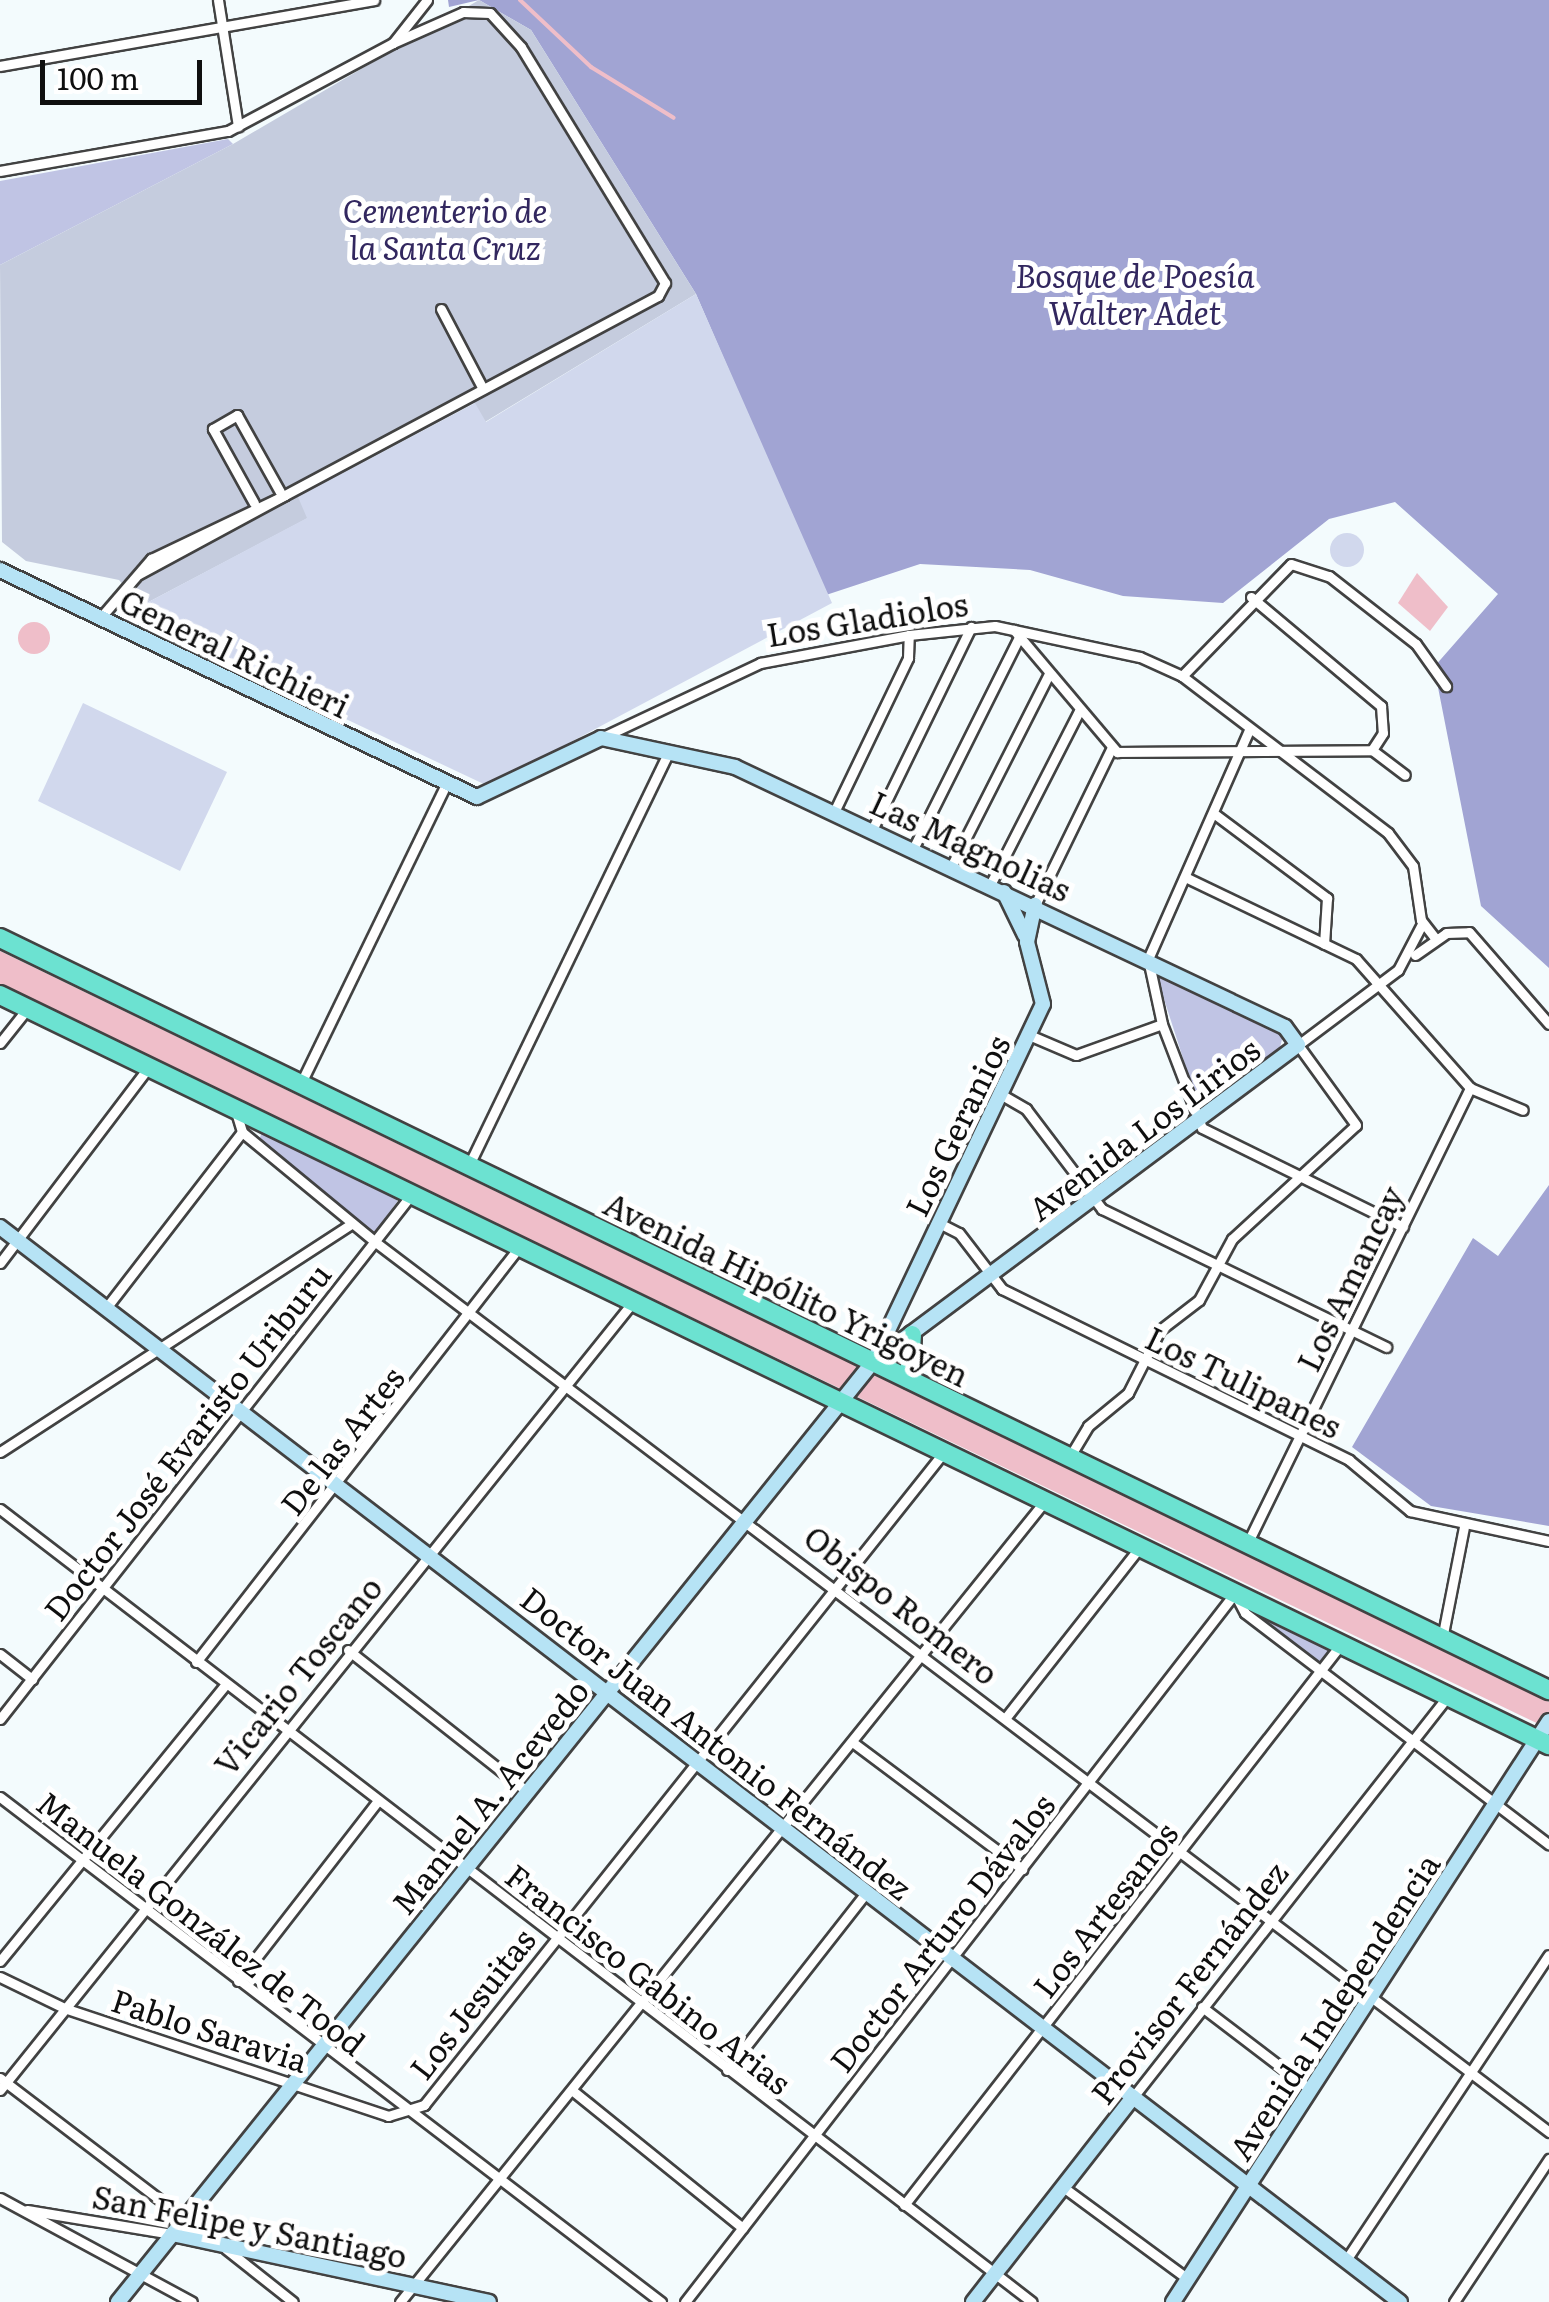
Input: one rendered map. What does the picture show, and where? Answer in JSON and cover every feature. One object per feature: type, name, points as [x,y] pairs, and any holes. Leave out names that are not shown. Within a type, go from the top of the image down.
[{"type":"highway","name":"Avenida Hipólito Yrigoyen","points":[[0,938],[1549,1690]]},
{"type":"highway","points":[[0,996],[1543,1742]]},
{"type":"highway","points":[[908,1379],[912,1335]]},
{"type":"street","points":[[218,0],[238,126]]},
{"type":"street","points":[[0,66],[374,0]]},
{"type":"street","points":[[393,43],[427,0]]},
{"type":"street","points":[[0,172],[238,126],[393,43],[463,12],[490,13],[521,46],[666,275],[658,296],[139,574]]},
{"type":"street","points":[[441,309],[483,389]]},
{"type":"street","points":[[254,503],[213,429],[237,416],[283,494]]},
{"type":"street","points":[[100,618],[139,574],[254,503],[283,494]]},
{"type":"street","points":[[1182,676],[1251,597],[1287,565],[1321,572],[1426,652],[1446,686]]},
{"type":"street","name":"General Richieri","points":[[0,570],[446,784]]},
{"type":"street","points":[[1251,597],[1370,696],[1385,714],[1372,750]]},
{"type":"street","points":[[872,830],[971,628]]},
{"type":"street","name":"Los Gladiolos","points":[[446,784],[485,797],[760,663],[909,635],[971,628],[1016,634],[1140,657],[1182,676],[1396,840],[1418,881],[1421,920]]},
{"type":"street","points":[[913,849],[1016,634],[1111,749],[1283,756],[1372,750],[1405,775]]},
{"type":"street","points":[[834,812],[908,658],[909,635]]},
{"type":"street","points":[[951,867],[1049,674]]},
{"type":"street","points":[[997,888],[1079,711]]},
{"type":"street","points":[[1250,730],[1216,815],[1148,960],[1162,1024],[1196,1122],[1404,1227]]},
{"type":"street","name":"Las Magnolias","points":[[601,738],[745,770],[1279,1022],[1298,1045]]},
{"type":"street","points":[[1027,942],[1035,905],[1111,749]]},
{"type":"street","points":[[468,1167],[669,752]]},
{"type":"street","points":[[1313,778],[1320,755]]},
{"type":"street","points":[[300,1086],[446,784]]},
{"type":"street","points":[[1216,815],[1327,898],[1324,944]]},
{"type":"street","points":[[1187,878],[1324,944],[1382,983],[1470,1088],[1524,1110]]},
{"type":"street","name":"Los Geranios","points":[[874,1362],[1045,997],[1027,942],[997,888]]},
{"type":"street","points":[[1421,920],[1436,938]]},
{"type":"street","name":"Avenida Los Lirios","points":[[874,1362],[992,1278],[1382,983],[1405,963],[1421,920]]},
{"type":"street","points":[[1405,963],[1436,938],[1460,929],[1476,936],[1549,1024]]},
{"type":"street","points":[[0,1044],[26,1008]]},
{"type":"street","points":[[1030,1035],[1076,1054],[1162,1024]]},
{"type":"street","points":[[1069,1458],[1294,1173],[1359,1122],[1298,1045]]},
{"type":"street","points":[[0,1263],[149,1068]]},
{"type":"street","name":"Los Amancay","points":[[1247,1544],[1470,1088]]},
{"type":"street","points":[[1002,1094],[1026,1110],[1093,1200],[1386,1347]]},
{"type":"street","points":[[106,1308],[242,1132],[236,1109]]},
{"type":"street","name":"Obispo Romero","points":[[242,1132],[374,1240],[750,1519],[1549,2132]]},
{"type":"street","name":"Doctor José Evaristo Uriburu","points":[[0,1718],[411,1194]]},
{"type":"street","points":[[0,1452],[352,1223]]},
{"type":"street","name":"Los Tulipanes","points":[[939,1223],[959,1232],[992,1278],[1348,1460],[1403,1507],[1464,1527],[1549,1541]]},
{"type":"street","name":"Doctor Juan Antonio Fernández","points":[[0,1226],[1400,2302]]},
{"type":"street","name":"De las Artes","points":[[196,1662],[474,1311],[520,1246]]},
{"type":"street","name":"Vicario Toscano","points":[[2,2083],[633,1302]]},
{"type":"street","name":"Manuel A. Acevedo","points":[[118,2302],[874,1362]]},
{"type":"street","name":"Los Jesuitas","points":[[407,2111],[424,2104],[944,1452]]},
{"type":"street","points":[[400,2302],[856,1744],[1045,1501]]},
{"type":"street","name":"Francisco Gabino Arias","points":[[0,1509],[1032,2302]]},
{"type":"street","points":[[1442,1639],[1464,1527]]},
{"type":"street","points":[[1007,1716],[1140,1548]]},
{"type":"street","points":[[1235,1594],[1245,1612],[1549,1846]]},
{"type":"street","name":"Doctor Arturo Dávalos","points":[[685,2302],[1235,1594]]},
{"type":"street","name":"Los Artesanos","points":[[904,2205],[1342,1642]]},
{"type":"street","points":[[348,1650],[528,1792]]},
{"type":"street","points":[[0,1654],[32,1679]]},
{"type":"street","points":[[0,1962],[225,1685]]},
{"type":"street","name":"Provisor Fernández","points":[[972,2302],[1448,1696]]},
{"type":"street","name":"Avenida Independencia","points":[[1172,2302],[1495,1806],[1543,1742],[1549,1721]]},
{"type":"street","points":[[856,1744],[1022,1869]]},
{"type":"street","name":"Manuela González de Tood","points":[[0,1797],[661,2302]]},
{"type":"street","points":[[238,1981],[377,1802]]},
{"type":"street","points":[[727,2070],[866,1893]]},
{"type":"street","points":[[1346,2260],[1549,1955]]},
{"type":"street","name":"Pablo Saravia","points":[[0,1977],[64,2008],[388,2116],[407,2111]]},
{"type":"street","points":[[1202,2007],[1311,2090]]},
{"type":"street","points":[[2,2083],[293,2302]]},
{"type":"street","points":[[573,2091],[743,2228]]},
{"type":"street","points":[[1454,2302],[1549,2159]]},
{"type":"street","points":[[1063,2187],[1188,2279]]},
{"type":"street","points":[[0,2201],[192,2302]]},
{"type":"street","name":"San Felipe y Santiago","points":[[20,2209],[172,2234],[489,2302]]},
{"type":"shaded area","points":[[228,139],[233,144],[0,265],[0,181]]},
{"type":"shaded area","points":[[696,294],[832,603],[488,786],[142,623],[141,606],[307,518],[298,497],[475,403],[486,422]]},
{"type":"shaded area","points":[[1347,533],[1359,538],[1364,550],[1359,562],[1347,567],[1335,562],[1330,550],[1335,538]]},
{"type":"shaded area","points":[[1417,573],[1448,607],[1430,631],[1398,603]]},
{"type":"shaded area","points":[[34,622],[45,627],[50,638],[45,649],[34,654],[23,649],[18,638],[23,627]]},
{"type":"shaded area","points":[[83,703],[227,772],[180,871],[38,801]]},
{"type":"shaded area","points":[[0,951],[1549,1702],[1549,1729],[0,985]]},
{"type":"shaded area","points":[[1154,968],[1283,1035],[1279,1052],[1200,1111]]},
{"type":"shaded area","points":[[262,1132],[397,1193],[397,1202],[373,1235],[259,1140]]},
{"type":"shaded area","points":[[1244,1602],[1331,1649],[1319,1664]]},
{"type":"green space","points":[[448,0],[479,0],[449,7]]},
{"type":"green space","name":"Bosque de Poesía Walter Adet","points":[[479,0],[1549,0],[1549,968],[1481,906],[1434,667],[1498,594],[1395,502],[1329,519],[1223,603],[1123,596],[1030,570],[920,564],[826,595],[696,294],[531,30]]},
{"type":"green space","name":"Cementerio de la Santa Cruz","points":[[479,0],[531,30],[696,294],[485,422],[474,403],[299,497],[308,518],[141,606],[119,580],[26,561],[2,542],[0,265],[233,144]]},
{"type":"green space","points":[[1549,1185],[1549,1526],[1431,1506],[1352,1447],[1473,1238],[1498,1256]]},
{"type":"waterway","points":[[520,0],[591,67],[674,118]]}]
